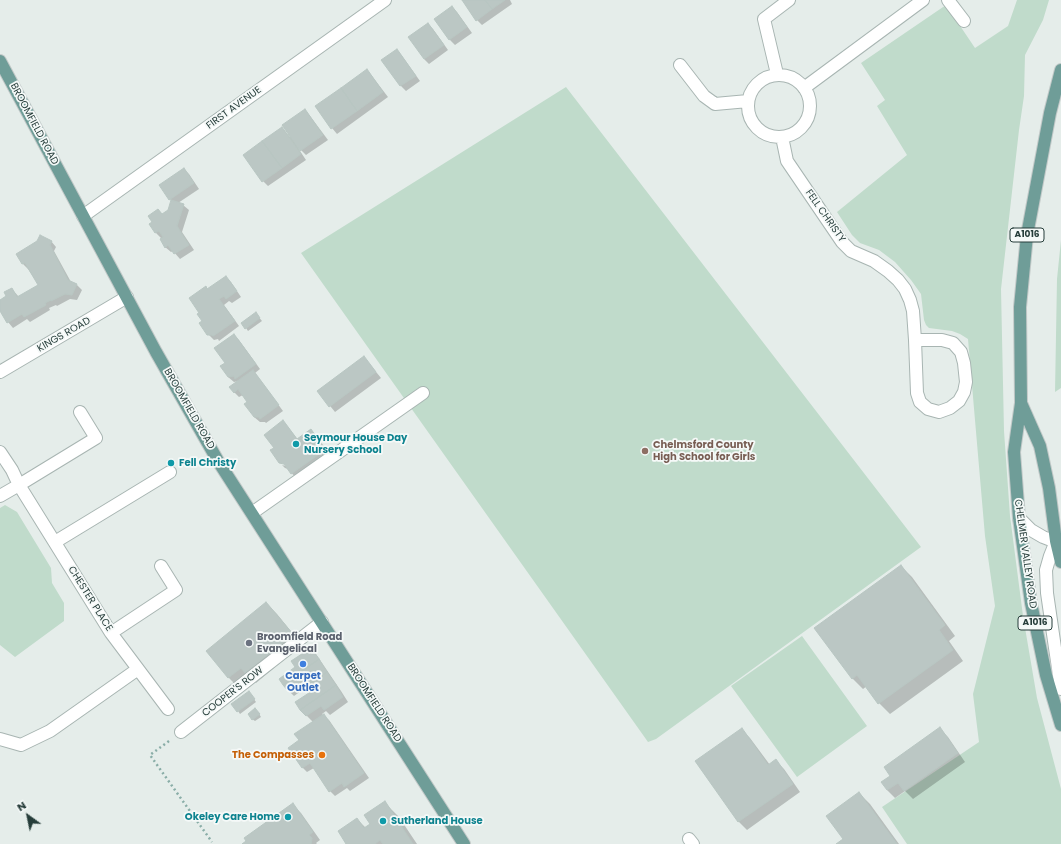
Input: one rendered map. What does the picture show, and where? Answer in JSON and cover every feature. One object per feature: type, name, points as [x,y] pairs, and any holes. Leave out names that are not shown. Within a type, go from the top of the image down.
[{"type":"main road","name":"BROOMFIELD ROAD","points":[[0,61],[127,297],[218,461],[464,844]]},
{"type":"main road","name":"CHELMER VALLEY ROAD","points":[[1061,70],[1050,113],[1028,235],[1020,307],[1021,403],[1014,452],[1019,518],[1031,603],[1046,675],[1061,725]]},
{"type":"main road","name":"CHELMER VALLEY ROAD","points":[[1021,403],[1040,446],[1059,541],[1061,562]]},
{"type":"street","name":"FIRST AVENUE","points":[[84,216],[385,0]]},
{"type":"street","points":[[777,74],[764,19],[789,0]]},
{"type":"street","points":[[804,88],[923,0]]},
{"type":"street","points":[[948,0],[964,21]]},
{"type":"street","points":[[680,65],[704,96],[715,104],[748,101]]},
{"type":"street","points":[[777,74],[788,76],[797,80],[809,97],[810,108],[808,119],[802,128],[793,134],[782,137],[764,133],[756,127],[748,110],[748,101],[758,82],[777,74]]},
{"type":"street","name":"FELL CHRISTY","points":[[782,137],[787,161],[842,242],[851,251],[874,261],[888,271],[905,289],[913,311],[917,393],[920,402],[928,410],[939,412],[950,408],[959,401],[964,392],[966,382],[961,352],[953,343],[942,340],[915,340]]},
{"type":"street","name":"KINGS ROAD","points":[[0,372],[127,297]]},
{"type":"street","points":[[252,513],[423,393]]},
{"type":"street","points":[[0,496],[96,438],[80,412]]},
{"type":"street","name":"CHESTER PLACE","points":[[0,452],[111,633],[168,709]]},
{"type":"street","points":[[55,542],[170,472]]},
{"type":"street","points":[[1019,518],[1031,530],[1043,537],[1059,541]]},
{"type":"street","name":"CHELMER VALLEY ROAD","points":[[1059,541],[1050,556],[1046,570],[1047,593],[1061,689]]},
{"type":"street","points":[[111,633],[176,590],[160,566]]},
{"type":"street","name":"COOPER'S ROW","points":[[181,732],[322,622]]},
{"type":"street","points":[[0,739],[21,745],[50,731],[138,669]]},
{"type":"path","points":[[181,732],[150,755],[212,842]]},
{"type":"green space","points":[[1017,0],[1049,0],[1043,20],[1025,55],[1024,96],[1001,289],[1004,431],[1010,516],[1023,616],[1037,698],[1061,789],[1061,844],[907,844],[882,807],[979,742],[973,694],[995,606],[985,536],[968,339],[952,331],[929,328],[924,320],[921,294],[911,280],[895,262],[879,250],[860,243],[852,235],[837,212],[907,155],[877,106],[885,100],[861,63],[946,5],[975,48],[1008,26]]},
{"type":"green space","name":"Chelmsford County High School for Girls","points":[[566,87],[921,547],[656,739],[648,742],[301,253]]},
{"type":"green space","points":[[1061,240],[1061,388],[1055,392],[1057,279]]},
{"type":"green space","points":[[5,505],[17,512],[51,568],[52,583],[64,603],[64,621],[15,657],[0,645],[0,508]]},
{"type":"green space","points":[[802,636],[867,726],[797,777],[731,686]]},
{"type":"building","points":[[462,0],[485,0],[492,9],[476,21]]},
{"type":"building","points":[[485,0],[505,0],[492,9]]},
{"type":"building","points":[[452,6],[467,27],[449,40],[434,19]]},
{"type":"building","points":[[428,23],[444,45],[424,59],[408,37]]},
{"type":"building","points":[[397,49],[416,76],[400,86],[381,60]]},
{"type":"building","points":[[367,69],[383,92],[357,111],[341,88]]},
{"type":"building","points":[[341,88],[357,111],[331,129],[315,106]]},
{"type":"building","points":[[305,109],[323,135],[300,151],[282,125]]},
{"type":"building","points":[[282,127],[301,154],[282,168],[262,141]]},
{"type":"building","points":[[262,141],[282,168],[262,182],[243,155]]},
{"type":"building","points":[[184,168],[194,183],[169,200],[159,185]]},
{"type":"building","points":[[171,200],[184,204],[177,226],[189,245],[174,254],[168,245],[165,248],[160,239],[163,237],[159,231],[155,233],[149,224],[152,222],[148,216],[158,209],[162,214],[168,210]]},
{"type":"building","points":[[40,235],[52,241],[50,245],[68,280],[77,284],[72,295],[65,294],[51,300],[45,303],[46,305],[24,317],[22,314],[7,323],[0,311],[0,300],[6,296],[4,292],[12,288],[17,297],[38,285],[25,263],[22,264],[16,254],[37,241]]},
{"type":"building","points":[[226,276],[237,291],[226,299],[224,296],[219,299],[235,321],[213,336],[207,335],[199,323],[202,321],[197,314],[199,313],[189,298],[206,286],[207,289]]},
{"type":"building","points":[[256,312],[260,318],[245,329],[241,323]]},
{"type":"building","points":[[234,334],[256,364],[235,379],[234,376],[228,377],[220,366],[225,363],[214,348]]},
{"type":"building","points":[[364,356],[376,372],[329,407],[317,391]]},
{"type":"building","points":[[253,370],[279,405],[260,419],[259,417],[254,417],[244,404],[247,402],[238,389],[234,393],[229,387]]},
{"type":"building","name":"Seymour House Day Nursery School","points":[[283,420],[297,439],[311,429],[325,450],[291,474],[284,464],[279,463],[270,450],[274,448],[264,435]]},
{"type":"building","points":[[901,565],[945,625],[939,630],[953,650],[878,704],[857,675],[852,679],[814,628]]},
{"type":"building","name":"Broomfield Road Evangelical","points":[[266,602],[293,634],[245,673],[241,668],[228,678],[206,651]]},
{"type":"building","name":"Carpet Outlet","points":[[311,648],[319,659],[283,685],[279,679],[295,667],[291,661]]},
{"type":"building","points":[[319,659],[327,672],[308,685],[304,680],[288,691],[283,685]]},
{"type":"building","points":[[327,672],[336,685],[300,710],[295,702],[312,691],[308,685]]},
{"type":"building","points":[[336,685],[343,697],[324,710],[321,706],[306,716],[300,710]]},
{"type":"building","points":[[249,691],[255,699],[237,712],[231,704]]},
{"type":"building","points":[[255,708],[260,714],[252,720],[248,714]]},
{"type":"building","name":"The Compasses","points":[[324,714],[364,773],[344,787],[342,783],[329,792],[310,763],[302,768],[288,748],[299,740],[294,734]]},
{"type":"building","points":[[940,727],[958,753],[904,791],[898,783],[887,790],[881,782],[890,776],[884,767]]},
{"type":"building","points":[[742,728],[768,765],[776,759],[793,784],[738,822],[695,761]]},
{"type":"building","points":[[859,792],[897,844],[836,844],[843,839],[826,816]]},
{"type":"building","name":"Sutherland House","points":[[385,801],[413,844],[383,844],[380,840],[375,844],[346,844],[338,831],[357,818],[364,828],[370,824],[364,815]]},
{"type":"building","name":"Okeley Care Home","points":[[293,803],[313,832],[309,835],[312,838],[311,844],[242,844],[246,841],[244,838]]},
{"type":"place","name":"Seymour House Day Nursery School","points":[[296,444]]},
{"type":"place","name":"Chelmsford County High School for Girls","points":[[645,451]]},
{"type":"place","name":"Fell Christy","points":[[171,463]]},
{"type":"place","name":"Broomfield Road Evangelical","points":[[249,643]]},
{"type":"place","name":"Carpet Outlet","points":[[303,664]]},
{"type":"place","name":"The Compasses","points":[[322,755]]},
{"type":"place","name":"Okeley Care Home","points":[[288,817]]},
{"type":"place","name":"Sutherland House","points":[[383,821]]}]
